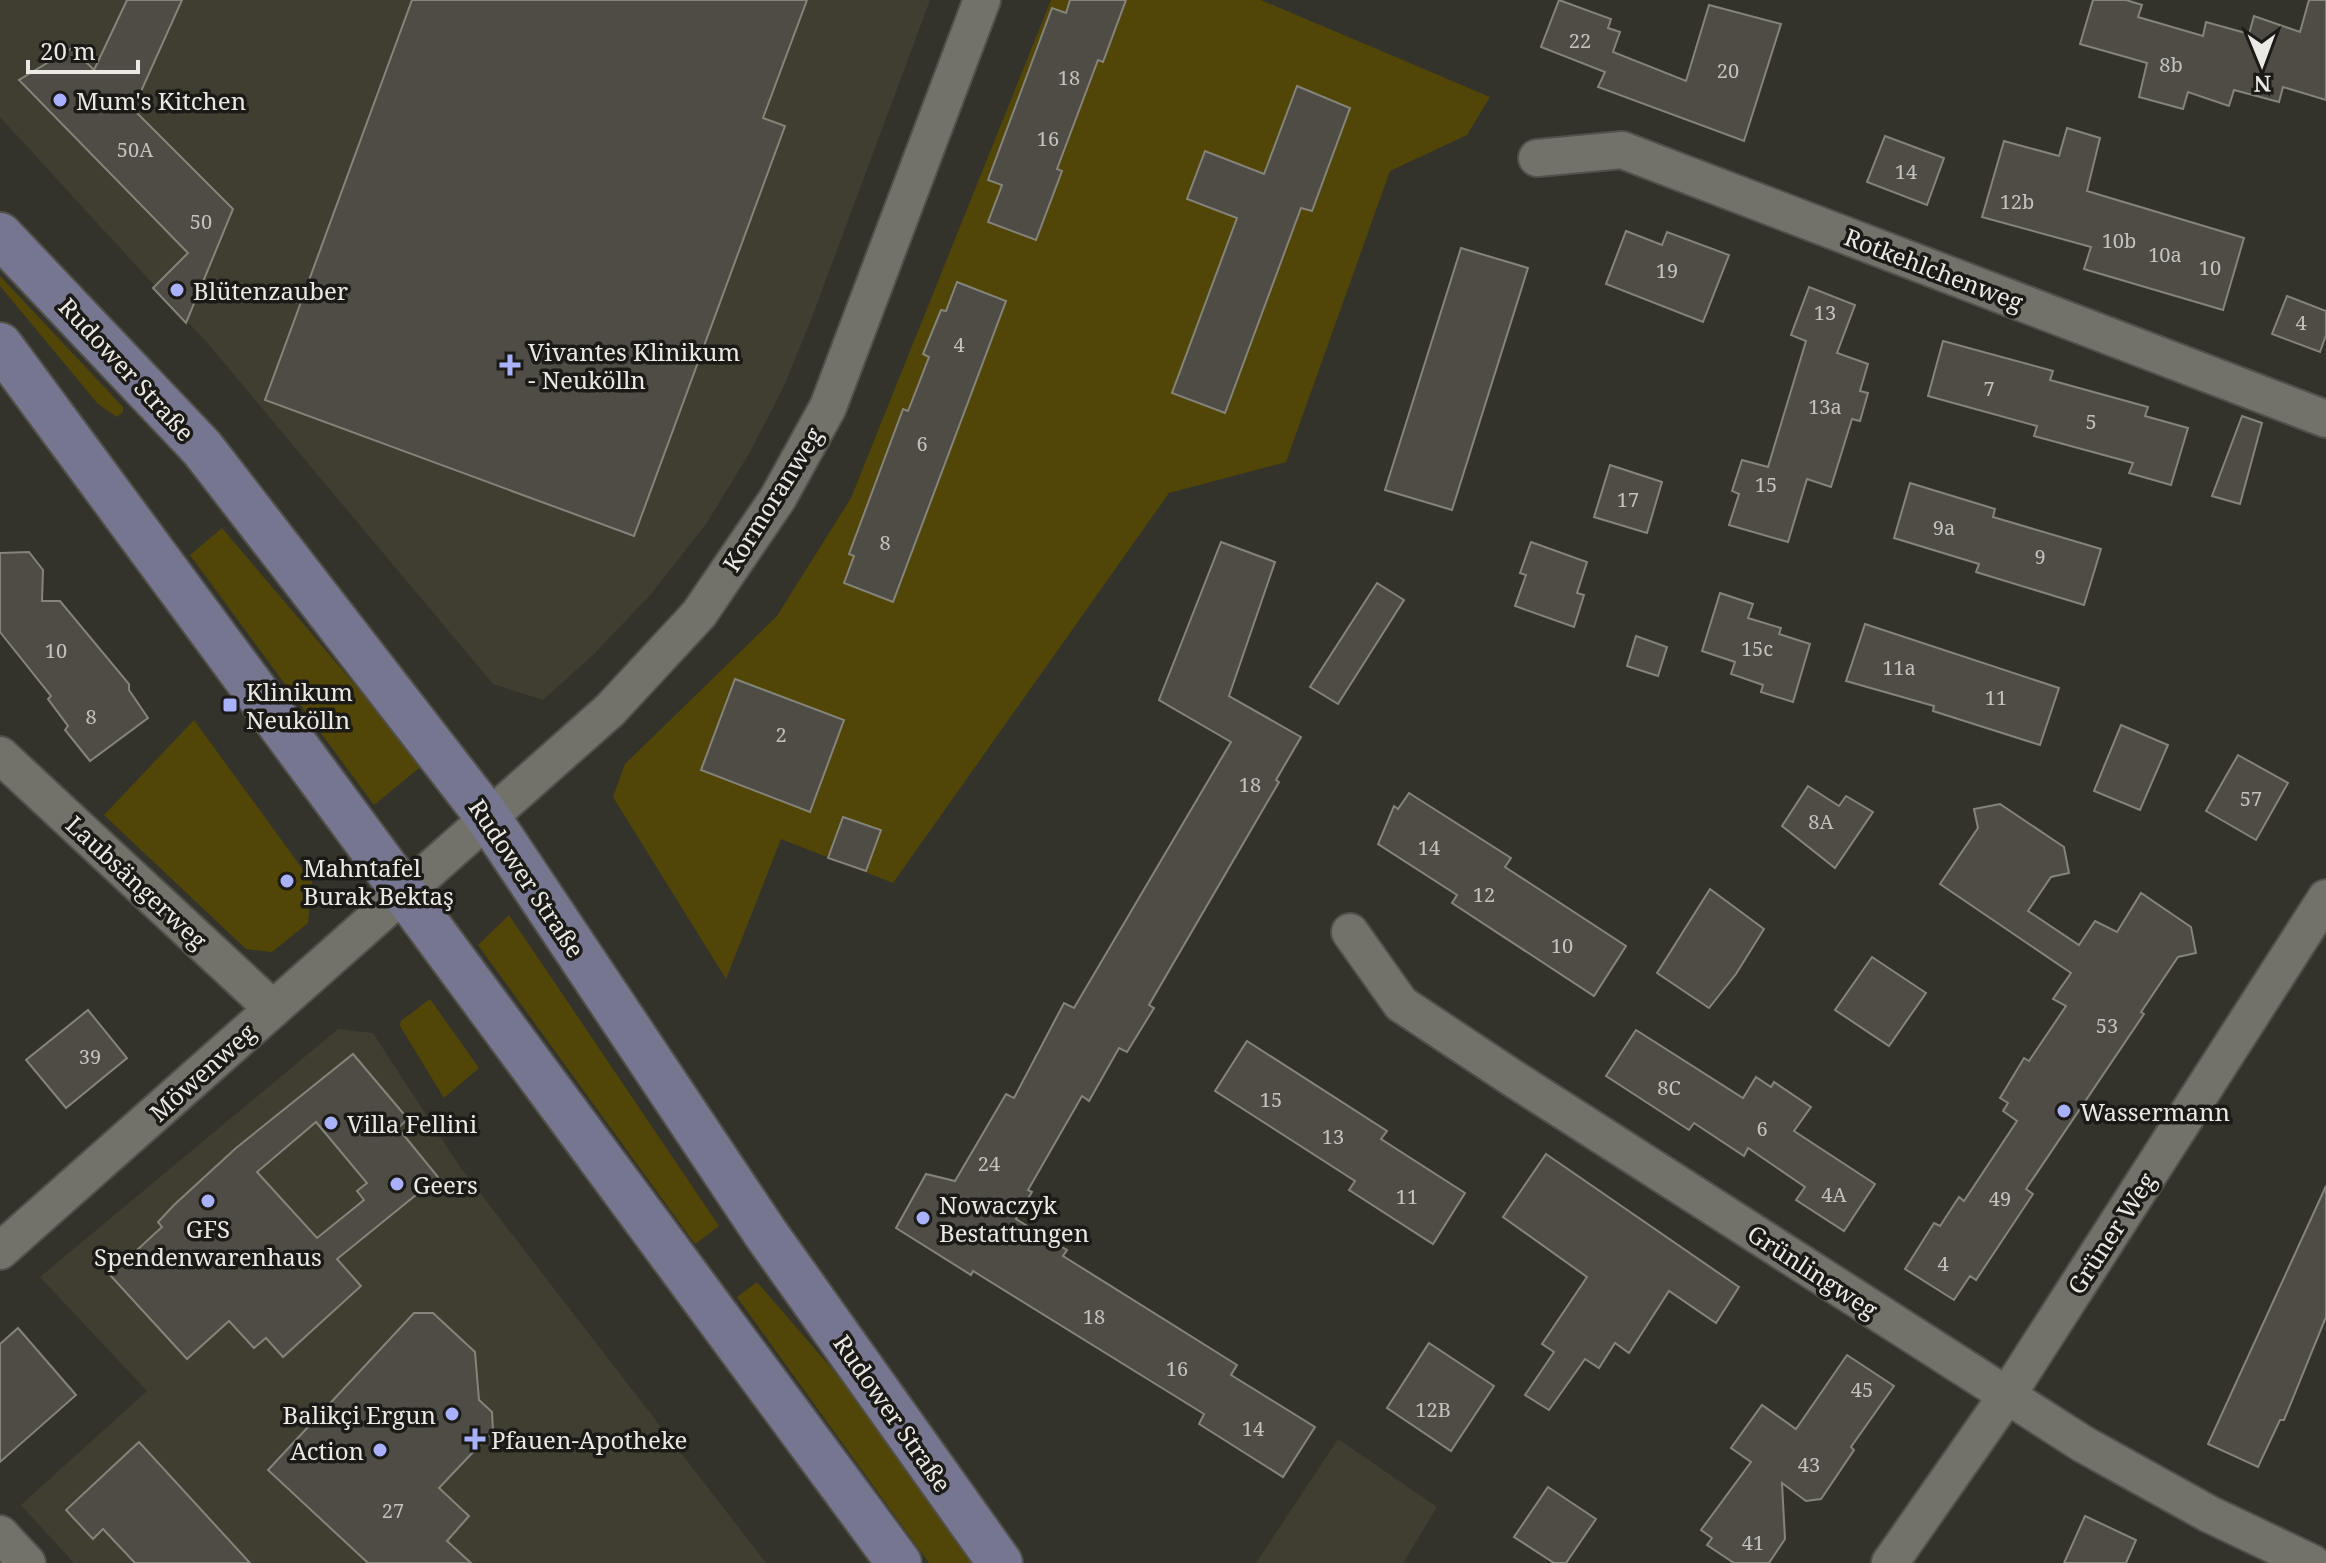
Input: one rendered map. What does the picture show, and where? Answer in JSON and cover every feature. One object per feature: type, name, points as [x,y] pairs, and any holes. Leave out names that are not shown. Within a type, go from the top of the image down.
[{"type":"main road","name":"Rudower Straße","points":[[0,235],[202,448],[487,816],[766,1234],[1000,1563]]},
{"type":"main road","points":[[0,345],[899,1563]]},
{"type":"street","name":"Kormoranweg","points":[[403,891],[610,710],[699,614],[778,498],[828,407],[982,0]]},
{"type":"street","name":"Rotkehlchenweg","points":[[1537,158],[1622,150],[2326,419]]},
{"type":"street","name":"Laubsängerweg","points":[[0,755],[273,1009]]},
{"type":"street","name":"Möwenweg","points":[[0,1251],[403,891]]},
{"type":"street","name":"Grüner Weg","points":[[1890,1563],[2008,1394],[2326,898]]},
{"type":"street","name":"Grünlingweg","points":[[1350,932],[1401,1004],[2083,1444],[2209,1514],[2312,1563]]},
{"type":"street","points":[[0,1534],[27,1563]]},
{"type":"shaded area","name":"Vivantes Klinikum - Neukölln","points":[[0,0],[930,0],[811,320],[784,386],[750,452],[706,524],[651,594],[594,654],[543,700],[493,684],[209,345],[0,117]]},
{"type":"shaded area","points":[[1051,0],[1261,0],[1490,97],[1467,135],[1390,171],[1286,462],[1169,493],[893,883],[781,839],[726,979],[613,797],[625,764],[777,616],[851,498]]},
{"type":"shaded area","points":[[0,276],[123,407],[123,412],[117,417],[98,404],[0,286]]},
{"type":"shaded area","points":[[222,528],[423,765],[374,805],[190,555]]},
{"type":"shaded area","points":[[194,720],[312,882],[308,923],[272,952],[246,949],[104,815]]},
{"type":"shaded area","points":[[509,915],[719,1226],[695,1244],[478,945]]},
{"type":"shaded area","points":[[430,999],[479,1068],[444,1098],[400,1026],[401,1021]]},
{"type":"shaded area","points":[[338,1029],[373,1033],[460,1167],[766,1563],[74,1563],[21,1505],[147,1391],[40,1277]]},
{"type":"shaded area","points":[[757,1282],[872,1415],[974,1563],[929,1563],[737,1297]]},
{"type":"shaded area","points":[[1338,1439],[1437,1507],[1403,1563],[1256,1563]]},
{"type":"building","points":[[127,0],[182,0],[133,109],[233,209],[186,323],[153,288],[188,253],[19,80],[72,48],[94,70]]},
{"type":"building","points":[[412,0],[807,0],[763,118],[785,126],[634,536],[265,400]]},
{"type":"building","points":[[1070,0],[1126,0],[1103,62],[1098,60],[1057,169],[1062,171],[1036,240],[988,222],[1002,185],[988,180],[1052,8],[1066,13]]},
{"type":"building","points":[[1559,0],[1611,19],[1608,28],[1620,32],[1613,52],[1686,81],[1709,5],[1781,24],[1744,141],[1598,87],[1605,72],[1541,47]]},
{"type":"building","points":[[2093,0],[2126,0],[2142,5],[2138,17],[2203,36],[2206,22],[2249,34],[2254,16],[2300,32],[2309,0],[2326,0],[2326,100],[2283,87],[2279,102],[2234,90],[2229,106],[2188,92],[2183,109],[2139,97],[2147,63],[2080,44]]},
{"type":"building","points":[[1297,86],[1350,108],[1312,211],[1301,208],[1225,413],[1172,393],[1237,218],[1187,199],[1205,151],[1264,174]]},
{"type":"building","points":[[2067,128],[2100,138],[2087,191],[2244,238],[2223,310],[2084,269],[2091,247],[1982,217],[2004,141],[2059,156]]},
{"type":"building","points":[[1885,136],[1944,158],[1927,205],[1867,182]]},
{"type":"building","points":[[1626,231],[1662,245],[1667,232],[1729,255],[1703,322],[1606,284]]},
{"type":"building","points":[[1461,248],[1528,268],[1452,510],[1385,490]]},
{"type":"building","points":[[957,282],[1006,301],[893,602],[844,583],[854,556],[849,554],[903,409],[908,411],[929,357],[923,354],[941,310],[946,311]]},
{"type":"building","points":[[1809,287],[1855,305],[1837,353],[1868,364],[1860,391],[1868,393],[1860,421],[1852,419],[1831,487],[1807,479],[1788,542],[1729,525],[1739,494],[1732,491],[1742,460],[1768,467],[1806,341],[1791,335]]},
{"type":"building","points":[[2287,296],[2326,311],[2326,335],[2320,352],[2272,334]]},
{"type":"building","points":[[1943,341],[2053,371],[2050,380],[2148,407],[2145,416],[2188,428],[2171,485],[2129,473],[2133,463],[2034,436],[2037,426],[1928,396]]},
{"type":"building","points":[[2242,416],[2262,423],[2240,504],[2212,496]]},
{"type":"building","points":[[1610,465],[1662,482],[1647,533],[1594,517]]},
{"type":"building","points":[[1910,483],[1995,509],[1993,517],[2101,549],[2084,605],[1976,572],[1979,564],[1894,538]]},
{"type":"building","points":[[1221,542],[1275,562],[1229,696],[1301,737],[1276,780],[1279,782],[1149,1005],[1154,1008],[1127,1052],[1119,1048],[1089,1101],[1082,1096],[1028,1190],[1032,1192],[1016,1219],[1067,1250],[1063,1256],[1237,1365],[1231,1375],[1315,1427],[1283,1477],[1199,1424],[1204,1414],[973,1271],[971,1275],[896,1228],[926,1174],[955,1181],[1006,1094],[1014,1098],[1064,1003],[1074,1008],[1231,742],[1159,700]]},
{"type":"building","points":[[1531,542],[1587,562],[1577,593],[1584,595],[1574,627],[1515,606],[1526,575],[1520,573]]},
{"type":"building","points":[[29,552],[43,570],[42,601],[60,601],[129,684],[129,690],[148,718],[90,761],[65,730],[68,726],[48,699],[51,696],[0,632],[0,553]]},
{"type":"building","points":[[1377,583],[1404,600],[1338,704],[1310,687]]},
{"type":"building","points":[[1720,593],[1753,604],[1748,618],[1781,628],[1779,634],[1810,644],[1793,702],[1761,692],[1763,685],[1731,674],[1735,662],[1702,651]]},
{"type":"building","points":[[1865,624],[2059,688],[2040,745],[1933,711],[1934,706],[1846,681]]},
{"type":"building","points":[[1636,636],[1667,647],[1658,676],[1627,666]]},
{"type":"building","points":[[735,679],[844,720],[810,812],[701,770]]},
{"type":"building","points":[[2121,725],[2168,745],[2140,810],[2094,791]]},
{"type":"building","points":[[2238,755],[2288,783],[2256,840],[2206,811]]},
{"type":"building","points":[[1808,786],[1839,806],[1846,796],[1873,812],[1835,868],[1782,826]]},
{"type":"building","points":[[1409,793],[1511,858],[1505,867],[1626,946],[1594,996],[1452,903],[1457,895],[1378,844],[1394,806],[1398,809]]},
{"type":"building","points":[[2000,804],[2064,847],[2069,873],[2051,877],[2028,911],[2079,945],[2095,921],[2117,932],[2141,893],[2191,927],[2196,953],[2178,957],[2141,1012],[2144,1014],[2026,1189],[2033,1194],[1976,1280],[1970,1276],[1954,1300],[1905,1269],[1934,1223],[1940,1226],[1959,1197],[1964,1201],[2017,1121],[2003,1111],[2008,1103],[2000,1098],[2024,1058],[2029,1061],[2066,1006],[2053,999],[2071,973],[1940,884],[1978,828],[1974,809]]},
{"type":"building","points":[[843,817],[881,830],[866,871],[828,858]]},
{"type":"building","points":[[1710,889],[1764,929],[1736,974],[1709,1008],[1657,973]]},
{"type":"building","points":[[1872,957],[1926,993],[1889,1046],[1835,1010]]},
{"type":"building","points":[[88,1010],[127,1058],[66,1108],[26,1060]]},
{"type":"building","points":[[1636,1030],[1743,1098],[1756,1077],[1771,1087],[1774,1082],[1811,1107],[1794,1131],[1875,1184],[1844,1231],[1796,1200],[1805,1187],[1748,1148],[1744,1156],[1694,1123],[1689,1130],[1606,1076]]},
{"type":"building","points":[[1247,1041],[1387,1131],[1381,1139],[1465,1193],[1433,1244],[1349,1190],[1355,1181],[1215,1091]]},
{"type":"building","points":[[353,1054],[408,1119],[398,1128],[438,1177],[337,1259],[361,1286],[283,1357],[266,1338],[254,1348],[229,1321],[187,1359],[110,1275],[162,1227],[158,1222],[174,1205],[236,1148]],"holes":[[[316,1122],[367,1183],[357,1191],[364,1200],[317,1238],[257,1172]]]},
{"type":"building","points":[[1546,1154],[1739,1287],[1716,1323],[1669,1291],[1629,1353],[1615,1343],[1599,1368],[1585,1359],[1549,1410],[1525,1395],[1554,1352],[1542,1344],[1587,1277],[1503,1217]]},
{"type":"building","points":[[2326,1186],[2326,1317],[2284,1420],[2280,1420],[2258,1467],[2208,1444]]},
{"type":"building","name":"Action","points":[[414,1313],[433,1313],[475,1352],[479,1400],[492,1412],[493,1431],[439,1488],[469,1516],[447,1541],[471,1563],[368,1563],[268,1470]]},
{"type":"building","points":[[18,1328],[76,1395],[0,1462],[0,1344]]},
{"type":"building","points":[[1429,1343],[1494,1386],[1451,1451],[1387,1408]]},
{"type":"building","points":[[1847,1355],[1894,1386],[1851,1447],[1854,1450],[1821,1499],[1806,1501],[1782,1483],[1785,1539],[1769,1563],[1734,1563],[1707,1545],[1712,1538],[1701,1530],[1751,1462],[1731,1448],[1762,1405],[1796,1429]]},
{"type":"building","points":[[139,1442],[250,1563],[135,1563],[103,1529],[93,1539],[66,1510]]},
{"type":"building","points":[[1548,1487],[1596,1519],[1566,1563],[1554,1563],[1514,1537]]},
{"type":"building","points":[[2085,1516],[2136,1540],[2126,1563],[2064,1563]]},
{"type":"place","name":"Mum's Kitchen","points":[[60,100]]},
{"type":"place","name":"Blütenzauber","points":[[177,290]]},
{"type":"place","name":"Vivantes Klinikum - Neukölln","points":[[510,365]]},
{"type":"place","name":"Klinikum Neukölln","points":[[230,705]]},
{"type":"place","name":"Mahntafel Burak Bektaş","points":[[287,881]]},
{"type":"place","name":"Wassermann","points":[[2064,1111]]},
{"type":"place","name":"Villa Fellini","points":[[331,1123]]},
{"type":"place","name":"Geers","points":[[397,1184]]},
{"type":"place","name":"GFS Spendenwarenhaus","points":[[208,1201]]},
{"type":"place","name":"Nowaczyk Bestattungen","points":[[923,1218]]},
{"type":"place","name":"Balikçi Ergun","points":[[452,1414]]},
{"type":"place","name":"Pfauen-Apotheke","points":[[475,1439]]},
{"type":"place","name":"Action","points":[[380,1450]]}]
